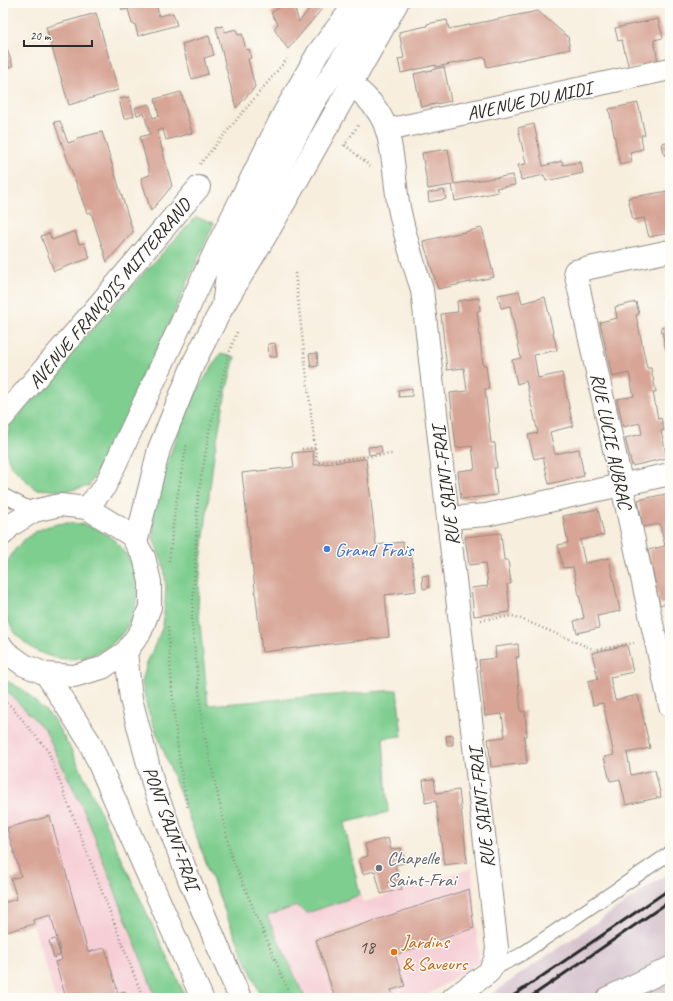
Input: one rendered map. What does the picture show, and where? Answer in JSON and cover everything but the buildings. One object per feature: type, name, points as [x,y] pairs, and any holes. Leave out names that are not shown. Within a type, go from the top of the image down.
[{"type":"street","points":[[87,508],[105,486],[217,247],[283,115],[318,53],[356,3]]},
{"type":"street","points":[[136,543],[159,449],[194,362],[223,306],[324,134],[345,78],[378,3]]},
{"type":"street","points":[[223,306],[227,275],[260,202],[314,102],[345,78],[398,3]]},
{"type":"street","name":"RUE SAINT-FRAI","points":[[318,53],[372,104],[388,130],[398,202],[404,232],[422,290],[497,948],[495,960],[489,972]]},
{"type":"street","name":"AVENUE DU MIDI","points":[[388,130],[670,69]]},
{"type":"street","name":"AVENUE FRANÇOIS MITTERRAND","points":[[3,417],[199,186]]},
{"type":"street","name":"RUE LUCIE AUBRAC","points":[[670,251],[576,271],[670,706]]},
{"type":"street","points":[[449,518],[486,515],[670,474]]},
{"type":"street","points":[[3,534],[11,525],[34,511],[60,506],[87,508],[131,535],[144,557],[150,582],[150,607],[141,631],[126,652],[102,668],[74,676],[46,674],[24,665],[6,652],[3,648]]},
{"type":"street","name":"PONT SAINT-FRAI","points":[[126,652],[131,699],[154,787],[189,879],[240,998]]},
{"type":"street","name":"PONT SAINT-FRAI","points":[[46,674],[89,740],[202,998]]},
{"type":"street","points":[[608,998],[670,968]]},
{"type":"street","points":[[452,998],[489,972]]},
{"type":"lane","points":[[3,495],[34,511]]},
{"type":"lane","points":[[489,972],[522,954],[670,853]]},
{"type":"path","points":[[340,149],[346,145],[372,104]]},
{"type":"path","points":[[295,273],[317,462],[392,454]]},
{"type":"path","points":[[238,329],[228,356],[210,427],[198,497],[192,623],[203,728],[232,855],[291,998]]},
{"type":"path","points":[[169,567],[174,509],[189,436]]},
{"type":"path","points":[[303,452],[302,449],[315,448]]},
{"type":"path","points":[[460,622],[514,616],[596,650],[655,639]]},
{"type":"path","points":[[167,619],[181,777],[189,814]]},
{"type":"path","points":[[3,701],[11,706],[48,751],[143,998]]},
{"type":"shaded area","points":[[3,687],[45,730],[86,815],[156,998],[55,998],[3,825]]},
{"type":"shaded area","points":[[472,868],[479,962],[423,998],[305,998],[267,915],[297,906],[307,913],[360,895],[364,902]]},
{"type":"shaded area","points":[[670,872],[670,998],[485,998],[497,990]]},
{"type":"green space","points":[[196,217],[214,223],[134,406],[89,486],[67,491],[35,489],[11,466],[4,447],[10,426],[91,330]]},
{"type":"green space","points":[[220,354],[235,357],[226,392],[214,455],[201,561],[198,605],[208,705],[397,690],[402,736],[383,738],[388,812],[344,823],[360,895],[307,913],[297,906],[267,916],[305,998],[262,998],[227,917],[147,708],[142,682],[147,663],[163,626],[166,588],[164,567],[153,538],[153,513],[168,460],[190,402]]},
{"type":"green space","points":[[62,523],[76,523],[95,528],[107,534],[122,548],[132,565],[136,578],[136,604],[132,617],[126,629],[112,644],[107,648],[89,656],[76,659],[62,659],[43,654],[31,648],[16,634],[12,629],[4,611],[1,598],[1,584],[6,565],[12,553],[26,538],[31,534],[49,526]]},
{"type":"green space","points":[[3,679],[22,689],[52,717],[72,751],[186,998],[156,998],[86,815],[45,730],[3,687]]},
{"type":"railway","points":[[510,998],[670,889]]},
{"type":"railway","points":[[529,998],[670,901]]},
{"type":"place","name":"Grand Frais","points":[[327,549]]},
{"type":"place","name":"Chapelle Saint-Frai","points":[[379,868]]},
{"type":"place","name":"Jardins & Saveurs","points":[[394,952]]}]
